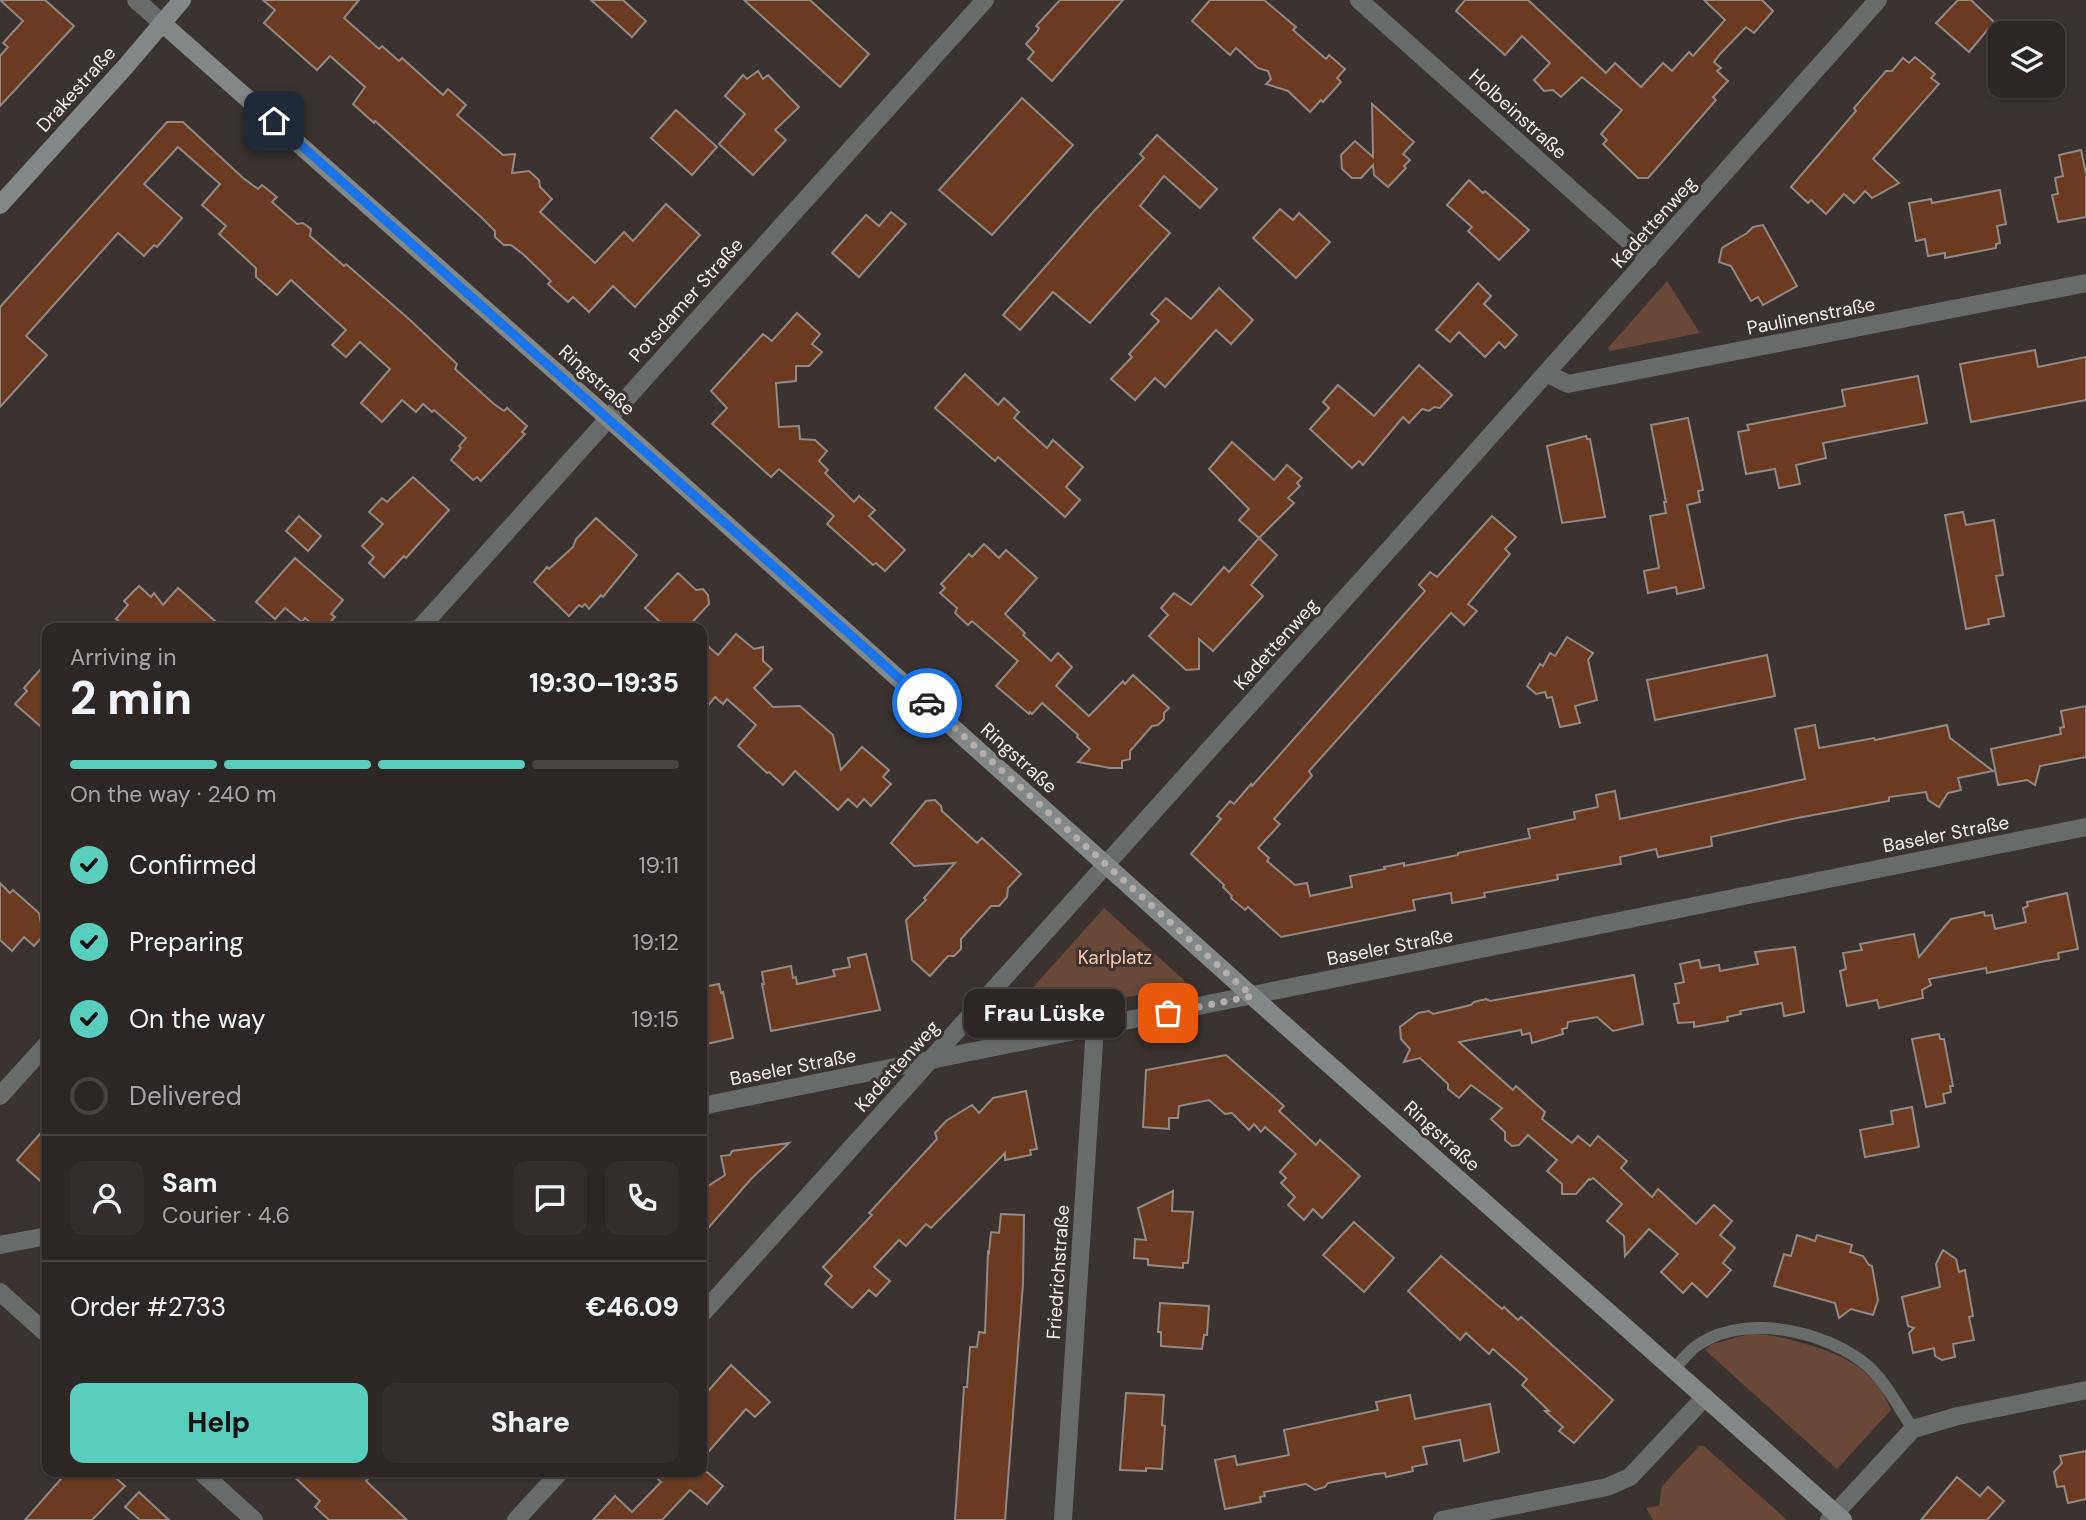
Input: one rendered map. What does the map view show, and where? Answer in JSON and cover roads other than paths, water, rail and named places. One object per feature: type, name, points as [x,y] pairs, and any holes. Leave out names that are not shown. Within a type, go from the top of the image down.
[{"type":"street","name":"Ringstraße","points":[[136,0],[1674,1369],[1836,1518]]},
{"type":"street","name":"Drakestraße","points":[[0,205],[182,0]]},
{"type":"street","name":"Potsdamer Straße","points":[[424,623],[985,0]]},
{"type":"street","name":"Holbeinstraße","points":[[1359,0],[1649,259]]},
{"type":"street","name":"Kadettenweg","points":[[707,1308],[1878,0]]},
{"type":"street","name":"Paulinenstraße","points":[[1546,373],[1568,384],[2086,283]]},
{"type":"street","name":"Baseler Straße","points":[[707,1105],[2086,827]]},
{"type":"street","name":"Friedrichstraße","points":[[1063,1520],[1095,1027]]},
{"type":"street","points":[[0,1097],[42,1050]]},
{"type":"street","points":[[0,1245],[42,1237]]},
{"type":"street","points":[[0,1292],[42,1330]]},
{"type":"street","points":[[1836,1518],[1913,1429],[1958,1416],[2086,1390]]},
{"type":"street","points":[[1443,1520],[1607,1487],[1630,1477],[1705,1397]]},
{"type":"street","points":[[207,1477],[254,1520]]},
{"type":"street","points":[[516,1520],[555,1477]]},
{"type":"lane","points":[[1674,1369],[1701,1343],[1733,1331],[1762,1328],[1822,1338],[1870,1368],[1913,1429]]},
{"type":"place","name":"Frau Lüske","points":[[1168,1013]]},
{"type":"park label","name":"Karlplatz","points":[[1115,957]]}]
